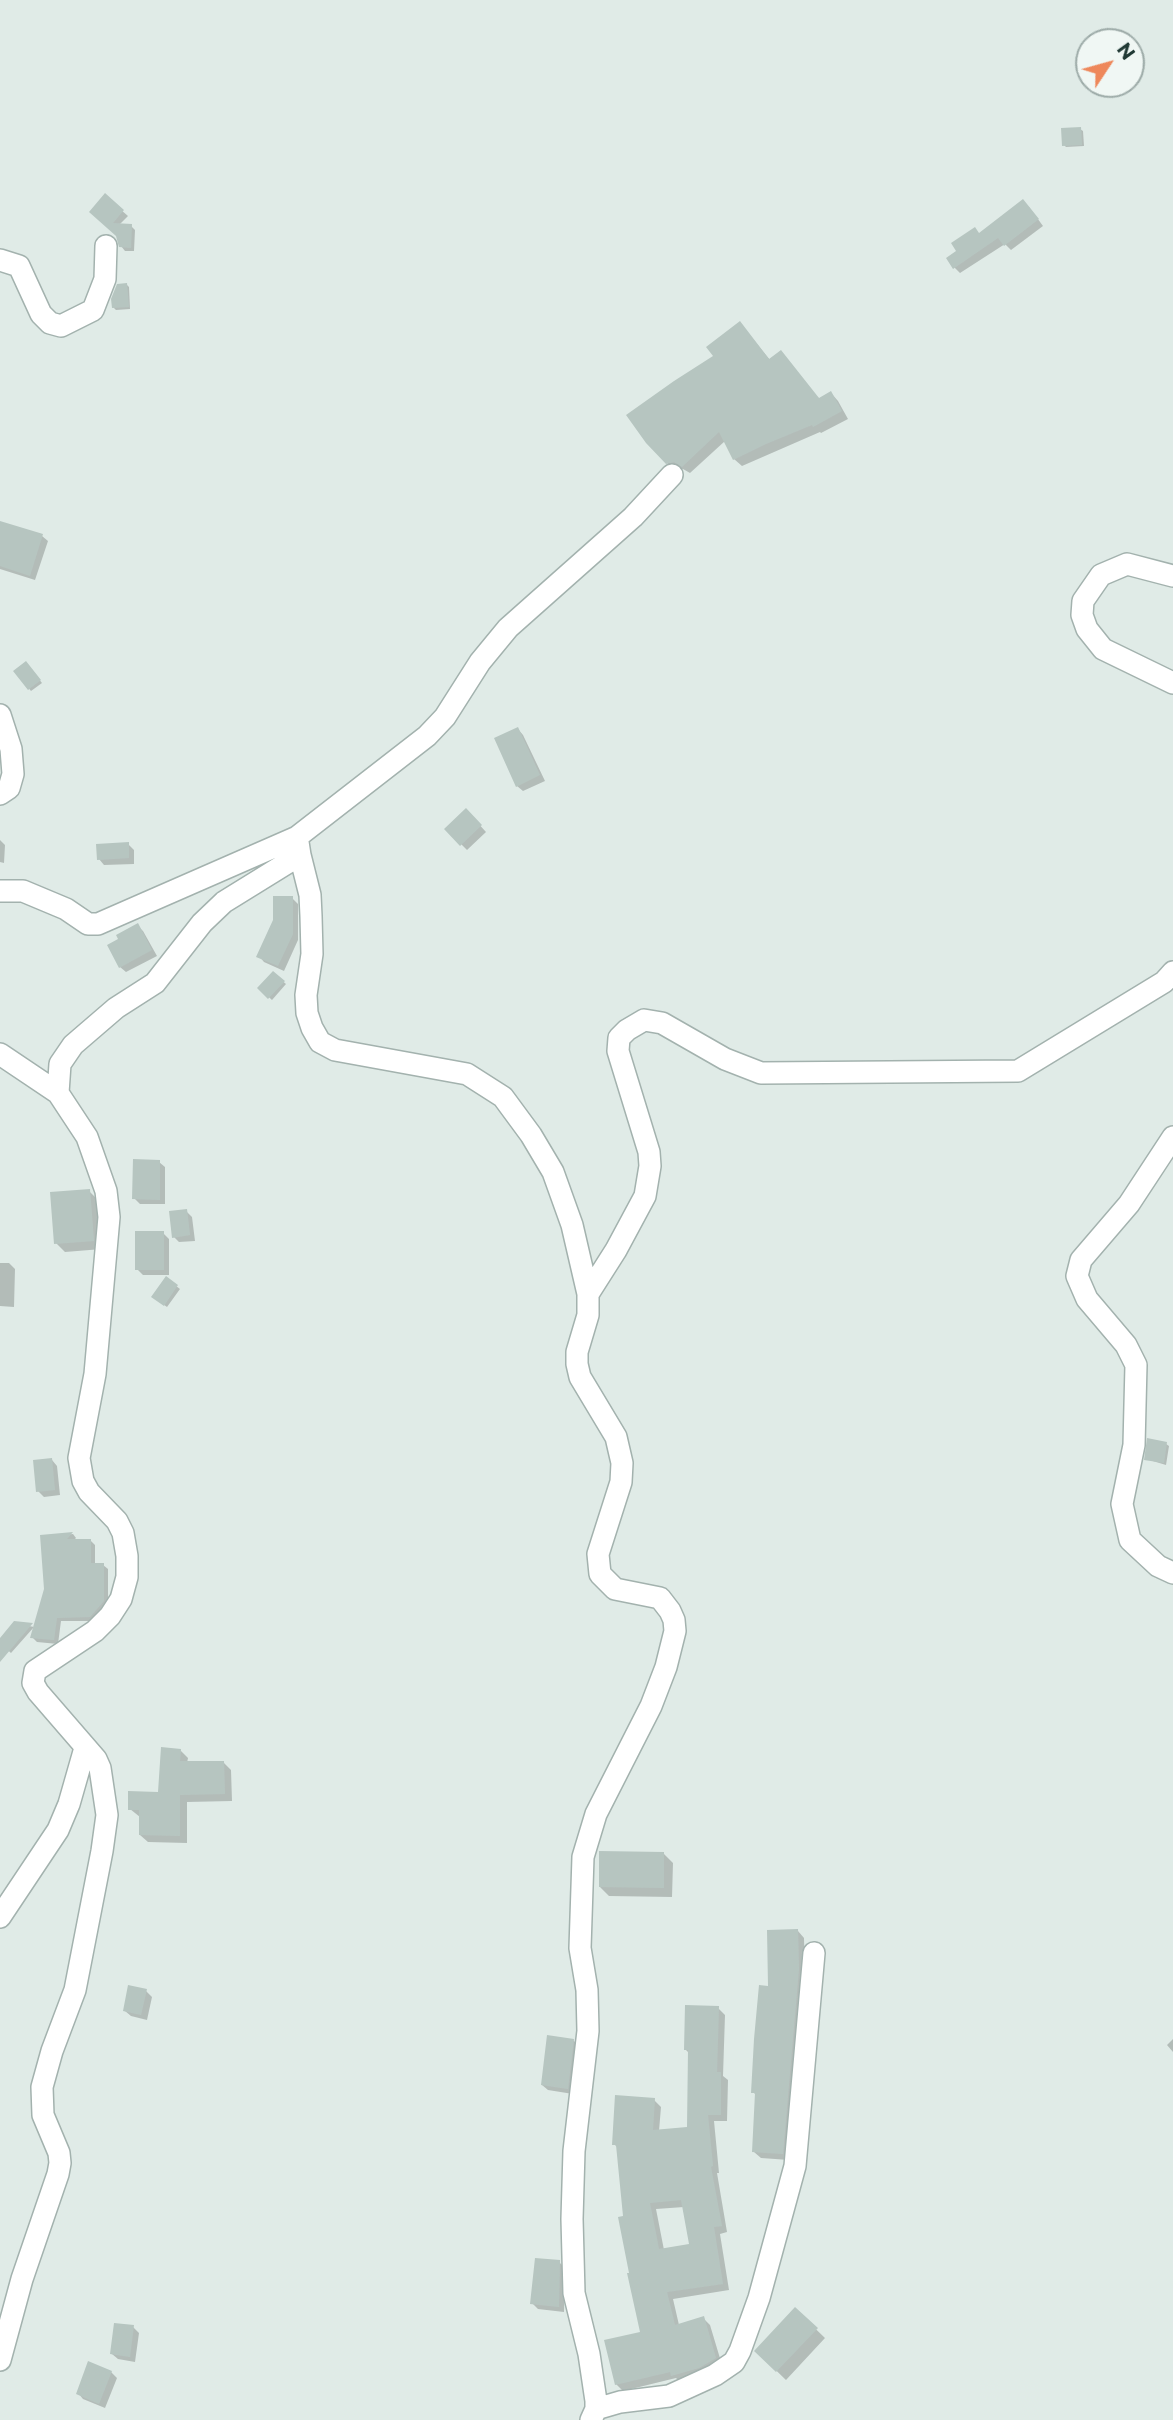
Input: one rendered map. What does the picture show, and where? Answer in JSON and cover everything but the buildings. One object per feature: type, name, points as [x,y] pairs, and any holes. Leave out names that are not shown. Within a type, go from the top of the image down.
[{"type":"street","points":[[0,260],[19,266],[41,314],[50,323],[61,326],[93,310],[105,279],[106,246]]},
{"type":"street","points":[[58,1093],[60,1063],[73,1045],[116,1008],[155,983],[179,950],[224,902],[299,846],[427,736],[446,717],[480,662],[508,628],[633,517],[672,475]]},
{"type":"street","points":[[1173,576],[1127,564],[1101,575],[1083,601],[1082,615],[1087,629],[1103,649],[1173,683]]},
{"type":"street","points":[[0,715],[13,764],[9,788],[0,794]]},
{"type":"street","points":[[0,891],[23,891],[66,909],[88,924],[98,923],[299,846]]},
{"type":"street","points":[[299,846],[312,916],[307,1013],[320,1042],[335,1051],[467,1074],[503,1097],[531,1135],[553,1172],[572,1225],[588,1294],[588,1315],[577,1352],[580,1377],[616,1437],[622,1463],[621,1482],[598,1553],[600,1574],[615,1589],[660,1598],[670,1611],[675,1631],[667,1667],[651,1706],[596,1814],[583,1857],[580,1948],[587,1990],[588,2031],[574,2151],[574,2293],[589,2354],[594,2414],[620,2402],[669,2396],[715,2375],[734,2362],[740,2351],[759,2298],[790,2190],[814,1953]]},
{"type":"street","points":[[588,1294],[645,1196],[650,1166],[649,1152],[618,1051],[620,1038],[627,1030],[644,1020],[662,1023],[725,1059],[761,1073],[1018,1071],[1164,982],[1173,972]]},
{"type":"street","points":[[0,1054],[58,1093],[87,1137],[106,1191],[109,1217],[95,1374],[81,1445],[80,1469],[89,1492],[117,1521],[123,1532],[127,1556],[127,1577],[121,1599],[110,1616],[94,1631],[35,1671],[33,1683],[96,1759],[100,1768],[107,1815],[75,1990],[51,2051],[42,2087],[43,2115],[57,2144],[60,2163],[22,2279],[0,2360]]},
{"type":"street","points":[[1173,1137],[1129,1204],[1081,1260],[1077,1276],[1087,1299],[1126,1345],[1136,1364],[1134,1445],[1122,1504],[1130,1540],[1158,1566],[1173,1573]]},
{"type":"street","points":[[0,1917],[58,1830],[69,1804],[85,1748]]}]
